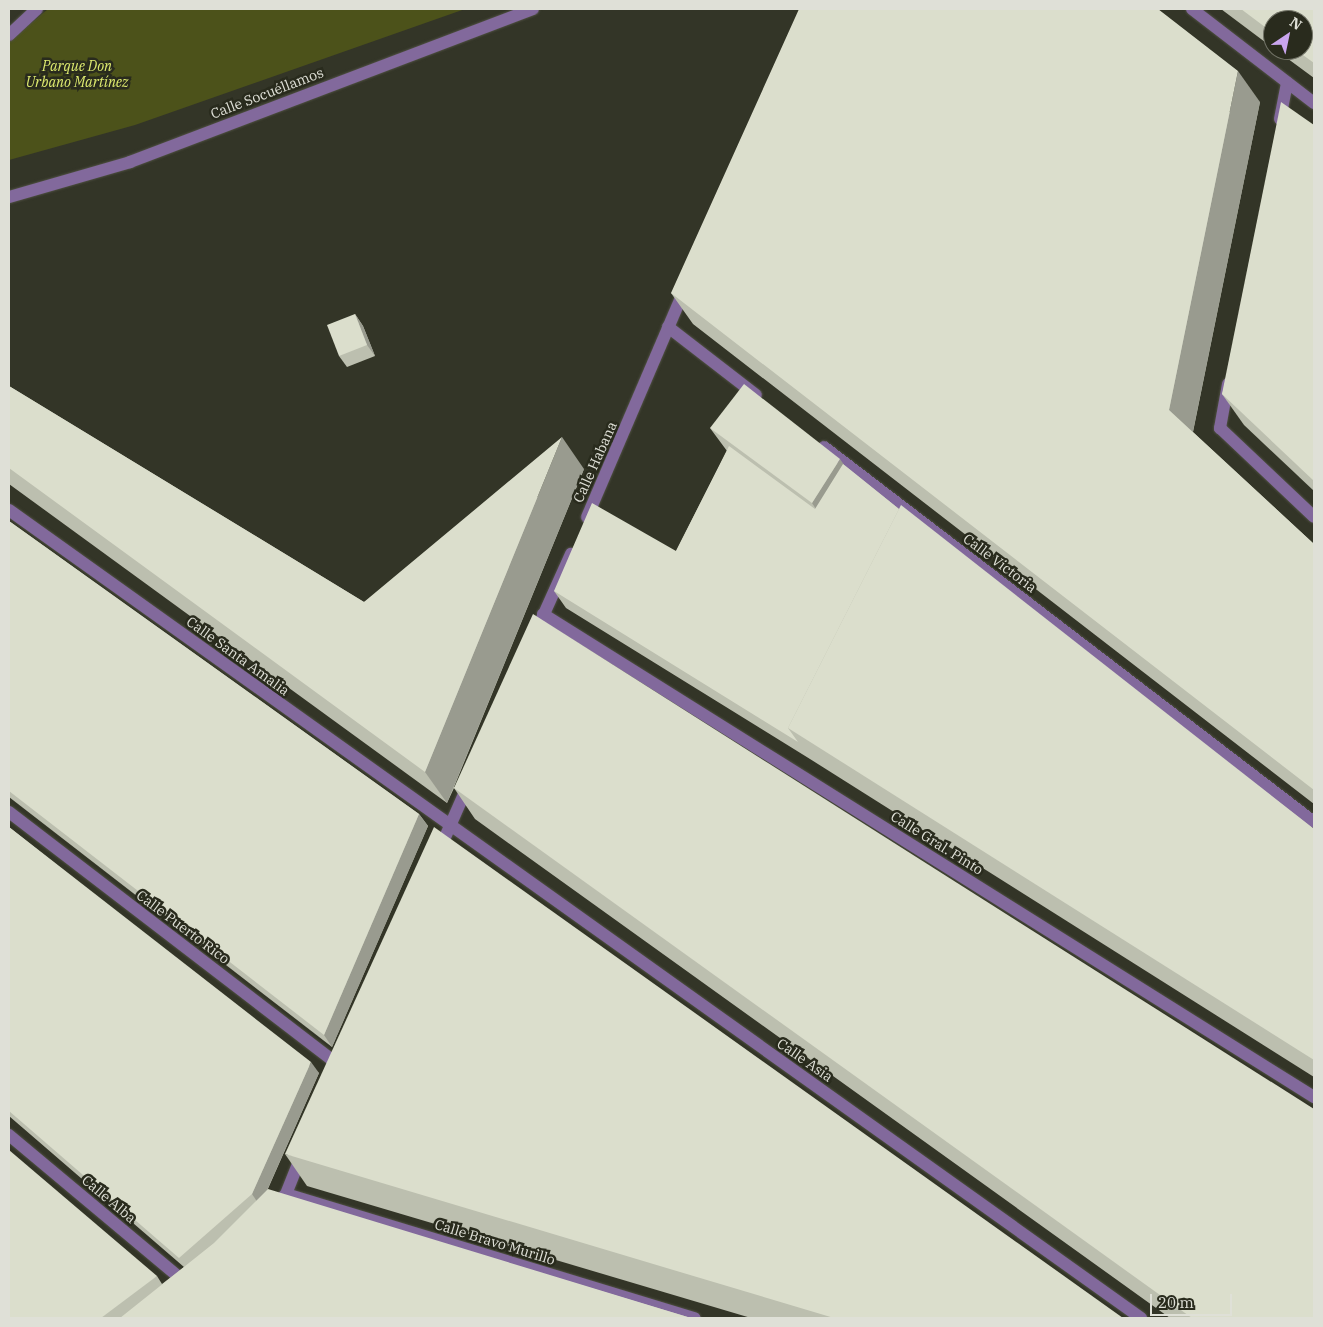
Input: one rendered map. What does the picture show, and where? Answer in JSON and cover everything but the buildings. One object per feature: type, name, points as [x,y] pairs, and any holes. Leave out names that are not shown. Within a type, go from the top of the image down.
[{"type":"street","points":[[9,35],[38,9]]},
{"type":"street","name":"Calle Socuéllamos","points":[[9,197],[130,162],[532,9]]},
{"type":"street","points":[[1192,9],[1314,103]]},
{"type":"street","points":[[1278,130],[1287,83]]},
{"type":"street","name":"Calle Habana","points":[[584,525],[692,272]]},
{"type":"street","points":[[668,327],[763,400]]},
{"type":"street","points":[[1231,370],[1220,428],[1314,518]]},
{"type":"street","name":"Calle Victoria","points":[[810,436],[1314,822]]},
{"type":"street","name":"Calle Santa Amalia","points":[[9,510],[450,826]]},
{"type":"street","points":[[528,650],[576,543]]},
{"type":"street","name":"Calle Gral. Pinto","points":[[543,614],[1314,1098]]},
{"type":"street","points":[[434,862],[473,774]]},
{"type":"street","name":"Calle Puerto Rico","points":[[9,812],[339,1065]]},
{"type":"street","name":"Calle Asia","points":[[450,826],[1141,1318]]},
{"type":"street","name":"Calle Alba","points":[[9,1135],[189,1286]]},
{"type":"street","points":[[265,1214],[286,1194],[307,1142]]},
{"type":"street","name":"Calle Bravo Murillo","points":[[286,1194],[695,1318]]},
{"type":"green space","name":"Parque Don Urbano Martínez","points":[[48,9],[465,9],[135,125],[9,160],[9,42]]}]
